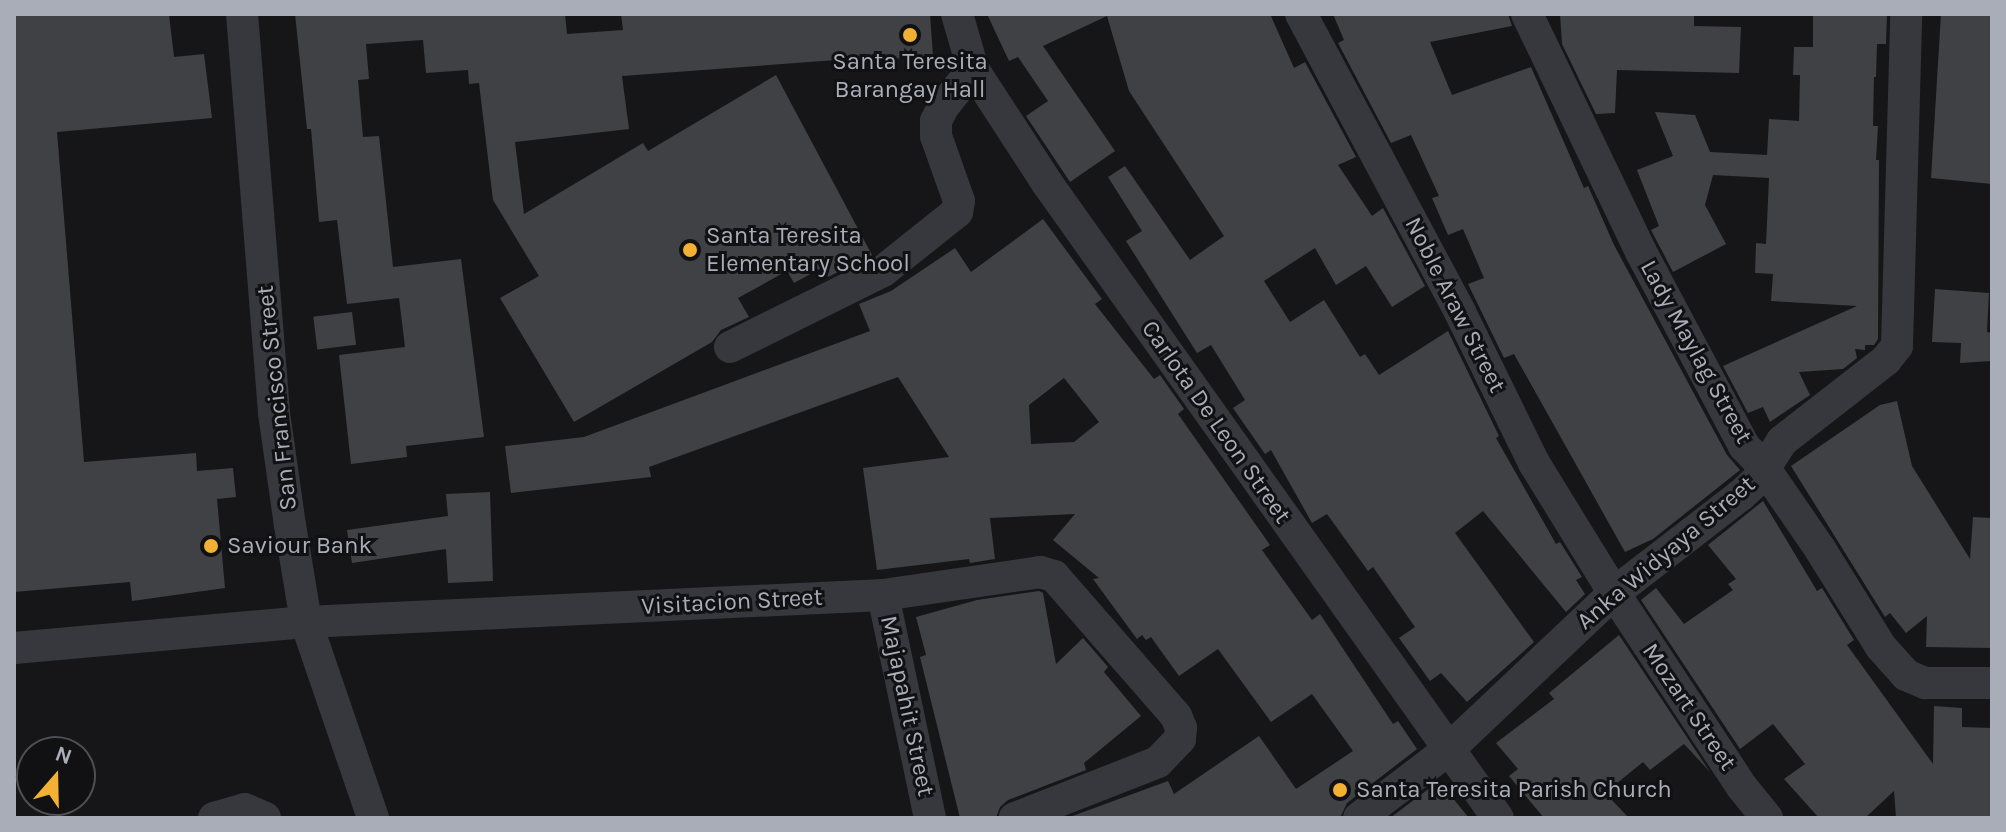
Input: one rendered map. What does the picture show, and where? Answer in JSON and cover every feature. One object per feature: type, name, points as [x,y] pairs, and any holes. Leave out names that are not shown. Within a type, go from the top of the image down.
[{"type":"street","name":"San Francisco Street","points":[[242,14],[274,413],[306,622],[373,818]]},
{"type":"street","name":"Carlota De Leon Street","points":[[957,14],[973,69],[1047,183],[1498,818]]},
{"type":"street","name":"Noble Araw Street","points":[[1301,14],[1460,312],[1534,463],[1614,593]]},
{"type":"street","name":"Lady Maylag Street","points":[[1527,14],[1649,266],[1744,446],[1763,466],[1820,549],[1881,647],[1906,675],[1925,683],[1992,683]]},
{"type":"street","name":"Anka Widyaya Street","points":[[1359,818],[1448,750],[1614,593],[1741,495],[1757,480],[1763,466],[1782,441],[1886,360],[1897,346],[1906,14]]},
{"type":"street","points":[[730,347],[883,271],[957,212],[959,201],[936,136],[936,121],[943,107],[973,69]]},
{"type":"street","name":"Visitacion Street","points":[[14,648],[306,622],[883,595],[1040,572],[1054,576],[1176,716],[1181,728],[1180,739],[1158,762],[1015,818]]},
{"type":"street","name":"Mozart Street","points":[[1614,593],[1742,787],[1767,818]]},
{"type":"street","name":"Majapahit Street","points":[[883,595],[930,818]]},
{"type":"street","points":[[214,818],[245,809],[265,818]]},
{"type":"building","points":[[14,14],[169,14],[174,57],[204,54],[212,118],[57,132],[84,462],[196,453],[197,471],[233,468],[236,497],[217,499],[225,588],[132,601],[130,582],[14,592]]},
{"type":"building","points":[[295,14],[565,14],[567,34],[623,30],[621,14],[930,14],[933,56],[890,59],[890,56],[622,76],[629,129],[515,142],[524,214],[643,143],[648,151],[776,75],[872,255],[828,277],[823,267],[794,283],[787,271],[738,298],[749,317],[721,330],[712,342],[574,422],[500,298],[539,276],[493,200],[479,83],[469,84],[468,70],[426,73],[423,40],[366,44],[369,79],[358,80],[363,137],[379,136],[393,267],[461,259],[484,437],[406,446],[407,457],[351,464],[339,355],[405,347],[399,298],[347,304],[337,220],[319,222],[311,129],[307,129]]},
{"type":"building","points":[[987,14],[1270,14],[1294,68],[1305,62],[1356,157],[1338,165],[1372,216],[1383,208],[1425,286],[1392,307],[1366,266],[1336,285],[1315,248],[1264,281],[1290,322],[1324,300],[1360,357],[1365,354],[1379,375],[1448,331],[1499,436],[1496,438],[1556,544],[1560,542],[1582,577],[1576,580],[1585,594],[1566,612],[1483,511],[1455,533],[1534,642],[1467,702],[1441,673],[1430,681],[1399,638],[1415,627],[1373,567],[1368,571],[1327,514],[1312,523],[1271,450],[1265,454],[1233,408],[1245,400],[1211,345],[1197,353],[1126,241],[1142,231],[1108,177],[1125,166],[1190,260],[1224,236],[1129,91],[1107,16],[1043,46],[1115,151],[1070,182],[1026,116],[1048,101],[1018,57],[1009,61]]},
{"type":"building","points":[[1333,14],[1508,14],[1512,26],[1430,42],[1452,95],[1531,67],[1584,188],[1588,186],[1614,245],[1727,455],[1740,470],[1653,539],[1625,552],[1514,354],[1504,358],[1468,284],[1484,278],[1463,229],[1448,235],[1432,198],[1439,196],[1411,135],[1391,143],[1338,43],[1344,40]]},
{"type":"building","points":[[1560,14],[1694,14],[1694,26],[1741,27],[1739,73],[1617,70],[1615,113],[1596,114],[1562,44]]},
{"type":"building","points":[[1813,14],[1887,14],[1886,44],[1877,44],[1874,77],[1873,126],[1878,126],[1876,160],[1879,160],[1878,339],[1874,345],[1865,345],[1865,350],[1855,349],[1857,358],[1843,369],[1799,372],[1810,395],[1770,422],[1763,407],[1748,413],[1723,366],[1857,306],[1771,301],[1773,274],[1755,273],[1756,243],[1766,244],[1769,178],[1713,175],[1705,205],[1726,244],[1673,272],[1651,230],[1659,226],[1637,170],[1673,156],[1655,112],[1695,115],[1710,152],[1767,155],[1769,119],[1799,121],[1800,75],[1793,75],[1794,47],[1813,47]]},
{"type":"building","points":[[1941,14],[1992,14],[1992,184],[1931,178]]},
{"type":"building","points":[[1043,219],[1102,299],[1095,304],[1154,379],[1160,375],[1184,409],[1178,414],[1270,545],[1262,550],[1312,620],[1320,614],[1393,724],[1398,721],[1417,749],[1347,803],[1340,818],[1067,818],[1168,781],[1174,794],[1259,736],[1296,789],[1353,751],[1312,694],[1271,722],[1218,649],[1179,676],[1151,637],[1146,640],[1142,635],[1137,639],[1093,579],[1099,578],[1053,540],[1075,514],[990,518],[995,559],[970,563],[969,559],[877,570],[863,468],[949,457],[898,377],[649,467],[651,477],[511,493],[505,446],[584,437],[870,331],[859,304],[891,291],[955,248],[971,272]],"holes":[[[1064,378],[1099,422],[1074,442],[1031,444],[1029,405]]]},
{"type":"building","points":[[1935,289],[1989,293],[1987,332],[1992,333],[1992,361],[1960,363],[1961,343],[1932,342]]},
{"type":"building","points":[[352,312],[356,345],[317,350],[313,317]]},
{"type":"building","points":[[1897,401],[1912,466],[1970,559],[1973,517],[1992,518],[1992,648],[1926,647],[1927,616],[1906,633],[1890,613],[1885,617],[1791,466],[1880,405]]},
{"type":"building","points":[[490,492],[493,581],[448,583],[446,549],[352,563],[347,530],[448,516],[446,494]]},
{"type":"building","points":[[1763,501],[1817,591],[1822,588],[1854,640],[1847,645],[1933,764],[1934,706],[1962,708],[1962,727],[1992,728],[1992,818],[1896,818],[1894,791],[1865,818],[1819,818],[1784,779],[1805,764],[1773,724],[1740,749],[1641,600],[1656,588],[1684,624],[1733,590],[1728,584],[1736,579],[1708,545]]},
{"type":"building","points":[[1039,591],[1043,593],[1056,664],[1083,638],[1108,667],[1104,672],[1141,716],[1084,763],[1086,770],[1008,800],[1000,807],[996,818],[960,818],[920,657],[926,655],[916,617],[977,600]]},
{"type":"building","points":[[1619,635],[1710,772],[1684,744],[1650,770],[1643,762],[1605,793],[1629,818],[1544,818],[1509,776],[1518,769],[1496,743],[1554,699],[1549,693]]},
{"type":"building","points":[[1439,781],[1469,818],[1390,818]]},
{"type":"place","name":"Santa Teresita Barangay Hall","points":[[910,35]]},
{"type":"place","name":"Santa Teresita Elementary School","points":[[690,250]]},
{"type":"place","name":"Saviour Bank","points":[[211,546]]},
{"type":"place","name":"Santa Teresita Parish Church","points":[[1340,790]]}]
